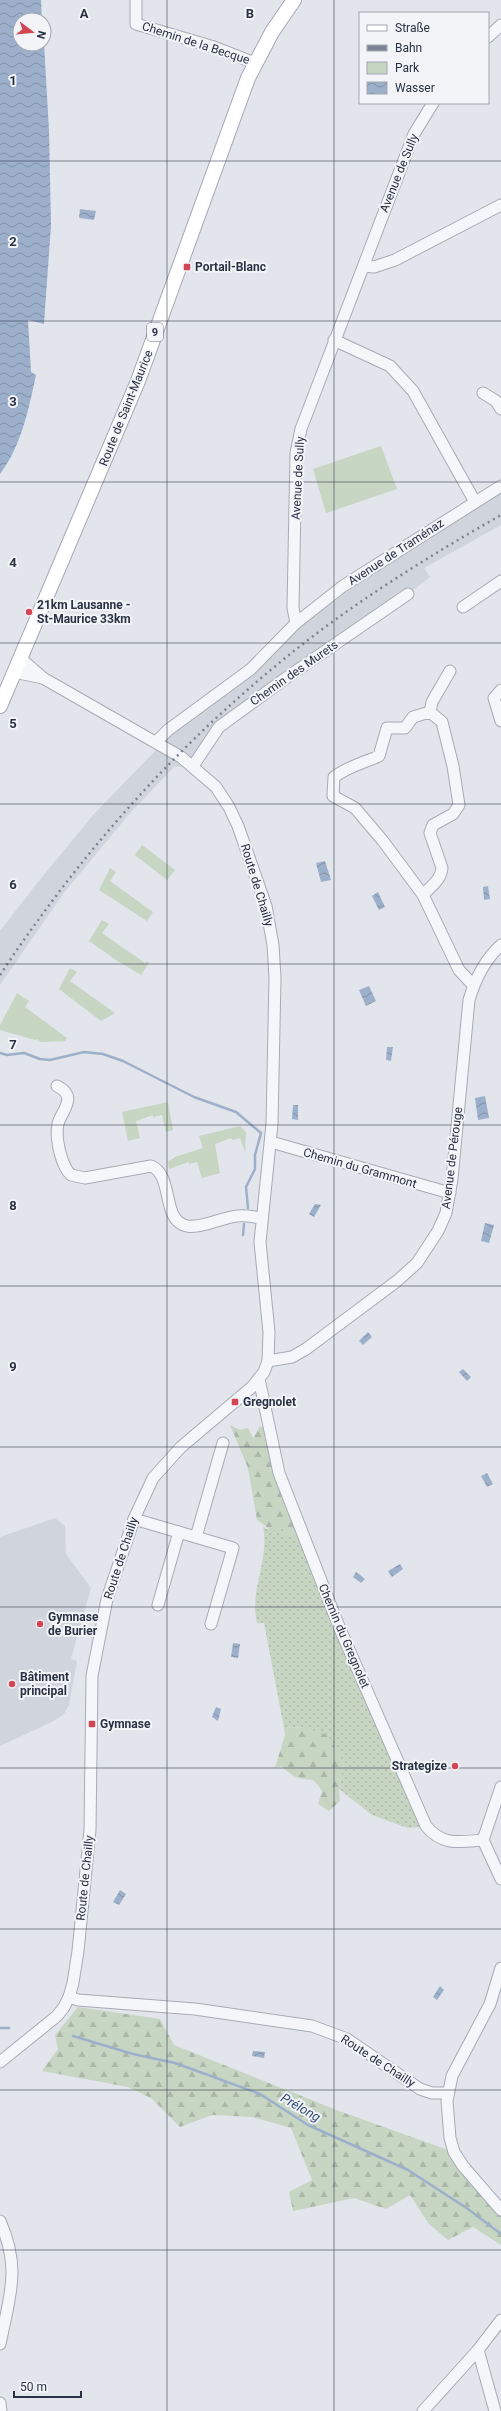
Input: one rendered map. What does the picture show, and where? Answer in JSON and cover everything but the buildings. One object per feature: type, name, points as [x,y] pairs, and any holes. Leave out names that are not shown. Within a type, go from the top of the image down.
[{"type":"main road","name":"Route de Saint-Maurice","points":[[0,706],[135,387],[241,94],[255,63],[272,32],[294,0]]},
{"type":"street","name":"Chemin de la Becque","points":[[136,0],[136,24],[214,47],[255,63]]},
{"type":"street","points":[[489,36],[501,25]]},
{"type":"street","name":"Avenue de Sully","points":[[296,623],[293,608],[296,453],[300,429],[414,134],[432,104]]},
{"type":"street","points":[[364,266],[374,267],[395,260],[501,205]]},
{"type":"street","points":[[334,340],[390,366],[413,391],[475,502]]},
{"type":"street","points":[[483,393],[496,401],[501,409]]},
{"type":"street","name":"Avenue de Traménaz","points":[[296,623],[348,583],[501,486]]},
{"type":"street","points":[[463,607],[501,582]]},
{"type":"street","name":"Chemin des Murets","points":[[193,766],[219,727],[286,678],[408,594]]},
{"type":"street","points":[[156,742],[168,730],[251,669],[296,623]]},
{"type":"street","name":"Route de Chailly","points":[[0,2062],[57,2016],[64,2007],[74,1983],[90,1830],[91,1692],[93,1668],[106,1603],[134,1518],[153,1478],[181,1447],[259,1380],[268,1361],[269,1332],[261,1258],[262,1218],[271,1142],[275,978],[271,932],[262,895],[232,813],[216,787],[193,766],[156,742],[43,678],[20,658]]},
{"type":"street","points":[[430,712],[432,702],[450,671]]},
{"type":"street","name":"Route de Chailly","points":[[14,672],[25,676],[43,678]]},
{"type":"street","points":[[501,690],[494,698],[501,721]]},
{"type":"street","points":[[430,712],[413,717],[405,728],[387,728],[379,756],[344,769],[334,777],[332,785],[333,796],[355,808],[383,841],[423,895],[459,970],[473,985]]},
{"type":"street","points":[[423,895],[439,880],[442,873],[442,868],[430,833],[433,825],[453,814],[460,805],[454,766],[442,722],[430,712]]},
{"type":"street","name":"Avenue de Pérouge","points":[[268,1361],[292,1357],[306,1349],[397,1281],[417,1263],[438,1231],[446,1213],[450,1193],[466,1021],[473,985],[484,965],[501,945]]},
{"type":"street","points":[[57,1086],[64,1092],[67,1098],[66,1109],[59,1119],[57,1133],[65,1168],[71,1175],[85,1178],[151,1166],[160,1173],[171,1212],[177,1222],[183,1225],[193,1227],[238,1216],[262,1218]]},
{"type":"street","name":"Chemin du Grammont","points":[[271,1142],[450,1193]]},
{"type":"street","name":"Chemin du Gregnolet","points":[[259,1380],[279,1474],[340,1629],[426,1826],[432,1833],[446,1842],[483,1840]]},
{"type":"street","points":[[196,1537],[223,1443]]},
{"type":"street","points":[[134,1518],[233,1548],[211,1624]]},
{"type":"street","points":[[158,1605],[179,1532]]},
{"type":"street","points":[[501,1787],[483,1840],[501,1879]]},
{"type":"street","points":[[501,1968],[490,2004],[452,2076],[448,2093],[450,2138],[454,2152],[463,2166],[501,2210]]},
{"type":"street","name":"Route de Chailly","points":[[69,1997],[78,2000],[195,2009],[312,2026],[347,2039],[420,2089],[432,2093],[448,2093]]},
{"type":"street","points":[[0,2221],[10,2248],[13,2270],[0,2344]]},
{"type":"street","points":[[423,2411],[478,2350],[501,2320]]},
{"type":"street","points":[[478,2350],[495,2411]]},
{"type":"street","points":[[0,2404],[1,2411]]},
{"type":"shaded area","points":[[501,491],[501,525],[424,568],[430,577],[219,727],[193,766],[174,767],[131,812],[63,894],[0,985],[0,931],[93,815],[155,751],[156,742],[207,703],[316,607],[320,612],[366,577]]},
{"type":"shaded area","name":"Gymnase de Burier","points":[[55,1518],[65,1526],[66,1554],[91,1588],[71,1659],[77,1661],[69,1705],[64,1714],[54,1721],[0,1746],[0,1537]]},
{"type":"green space","points":[[381,446],[397,489],[326,513],[313,469]]},
{"type":"green space","points":[[142,845],[175,870],[167,880],[135,855]]},
{"type":"green space","points":[[110,868],[116,872],[110,881],[153,912],[147,921],[99,890]]},
{"type":"green space","points":[[102,920],[109,924],[102,933],[145,963],[147,961],[149,963],[141,975],[89,941]]},
{"type":"green space","points":[[70,968],[77,972],[70,981],[115,1013],[101,1021],[59,989]]},
{"type":"green space","points":[[17,993],[29,1001],[25,1007],[67,1038],[65,1041],[41,1042],[37,1039],[35,1040],[0,1030],[0,1025]]},
{"type":"green space","points":[[168,1102],[173,1130],[166,1132],[162,1115],[153,1117],[153,1115],[136,1121],[140,1138],[128,1141],[122,1112]]},
{"type":"green space","points":[[240,1126],[246,1132],[245,1152],[240,1138],[232,1140],[231,1138],[215,1144],[220,1173],[202,1178],[197,1162],[189,1164],[189,1162],[169,1169],[168,1162],[175,1157],[203,1148],[199,1136]]},
{"type":"green space","points":[[230,1425],[240,1430],[248,1428],[253,1438],[260,1426],[266,1428],[300,1536],[293,1537],[283,1535],[283,1526],[272,1531],[257,1520],[248,1468]]},
{"type":"green space","points":[[263,1526],[266,1529],[283,1526],[300,1536],[426,1826],[408,1828],[372,1815],[339,1789],[344,1762],[303,1727],[284,1728],[264,1623],[257,1623],[255,1611],[257,1587],[264,1550]]},
{"type":"green space","points":[[303,1727],[328,1735],[344,1762],[339,1789],[340,1801],[329,1811],[318,1804],[322,1791],[314,1781],[297,1777],[281,1766],[275,1768],[285,1735],[284,1728]]},
{"type":"green space","points":[[78,2007],[160,2019],[174,2045],[339,2111],[454,2152],[501,2210],[501,2245],[473,2227],[448,2240],[429,2224],[410,2195],[386,2209],[354,2198],[293,2211],[289,2192],[312,2180],[291,2128],[252,2117],[212,2115],[180,2127],[151,2098],[128,2087],[42,2071],[58,2049],[55,2035]]},
{"type":"water","points":[[0,0],[41,0],[42,12],[12,12],[12,52],[44,52],[49,130],[51,225],[44,324],[28,320],[31,372],[36,375],[19,440],[14,452],[0,474]]},
{"type":"water","points":[[80,209],[96,211],[94,220],[79,218]]},
{"type":"water","points":[[325,861],[331,880],[321,882],[316,863]]},
{"type":"water","points":[[488,886],[490,899],[484,900],[483,887]]},
{"type":"water","points":[[378,892],[385,907],[379,910],[372,896]]},
{"type":"water","points":[[369,986],[376,1001],[366,1006],[359,990]]},
{"type":"water","points":[[387,1047],[393,1047],[391,1061],[386,1060]]},
{"type":"water","points":[[485,1096],[489,1118],[478,1120],[475,1098]]},
{"type":"water","points":[[293,1105],[298,1105],[298,1120],[292,1119]]},
{"type":"water","points":[[315,1204],[321,1205],[314,1217],[309,1214]]},
{"type":"water","points":[[485,1223],[494,1225],[489,1243],[481,1241]]},
{"type":"water","points":[[368,1332],[372,1337],[363,1345],[359,1341]]},
{"type":"water","points":[[463,1369],[471,1377],[467,1381],[459,1372]]},
{"type":"water","points":[[487,1473],[493,1484],[487,1487],[481,1476]]},
{"type":"water","points":[[400,1564],[403,1569],[392,1577],[388,1571]]},
{"type":"water","points":[[356,1572],[365,1579],[361,1583],[353,1577]]},
{"type":"water","points":[[233,1643],[240,1644],[238,1658],[231,1657]]},
{"type":"water","points":[[216,1707],[221,1709],[218,1721],[212,1717]]},
{"type":"water","points":[[120,1890],[126,1894],[119,1905],[113,1902]]},
{"type":"water","points":[[440,1986],[444,1990],[437,2000],[433,1997]]},
{"type":"water","points":[[253,2051],[265,2052],[264,2058],[252,2056]]},
{"type":"waterway","points":[[0,1053],[7,1055],[24,1053],[40,1059],[50,1060],[84,1052],[103,1054],[123,1061],[194,1097],[236,1112],[261,1133],[255,1155],[255,1169],[246,1187],[248,1208]]},
{"type":"waterway","points":[[243,1235],[244,1224]]},
{"type":"waterway","name":"Prélong","points":[[0,2028],[9,2028]]},
{"type":"waterway","name":"Prélong","points":[[73,2036],[133,2054],[175,2063],[260,2094],[308,2125],[408,2170],[468,2209],[501,2234]]},
{"type":"railway","points":[[0,975],[71,876],[110,829],[150,784],[193,740],[237,699],[284,659],[373,593],[415,566],[501,515]]},
{"type":"place","name":"Portail-Blanc","points":[[187,267]]},
{"type":"place","name":"21km Lausanne - St-Maurice 33km","points":[[29,612]]},
{"type":"place","name":"Gregnolet","points":[[235,1402]]},
{"type":"place","name":"Gymnase de Burier","points":[[40,1624]]},
{"type":"place","name":"Bâtiment principal","points":[[12,1684]]},
{"type":"place","name":"Gymnase","points":[[92,1724]]},
{"type":"place","name":"Strategize","points":[[455,1766]]}]
